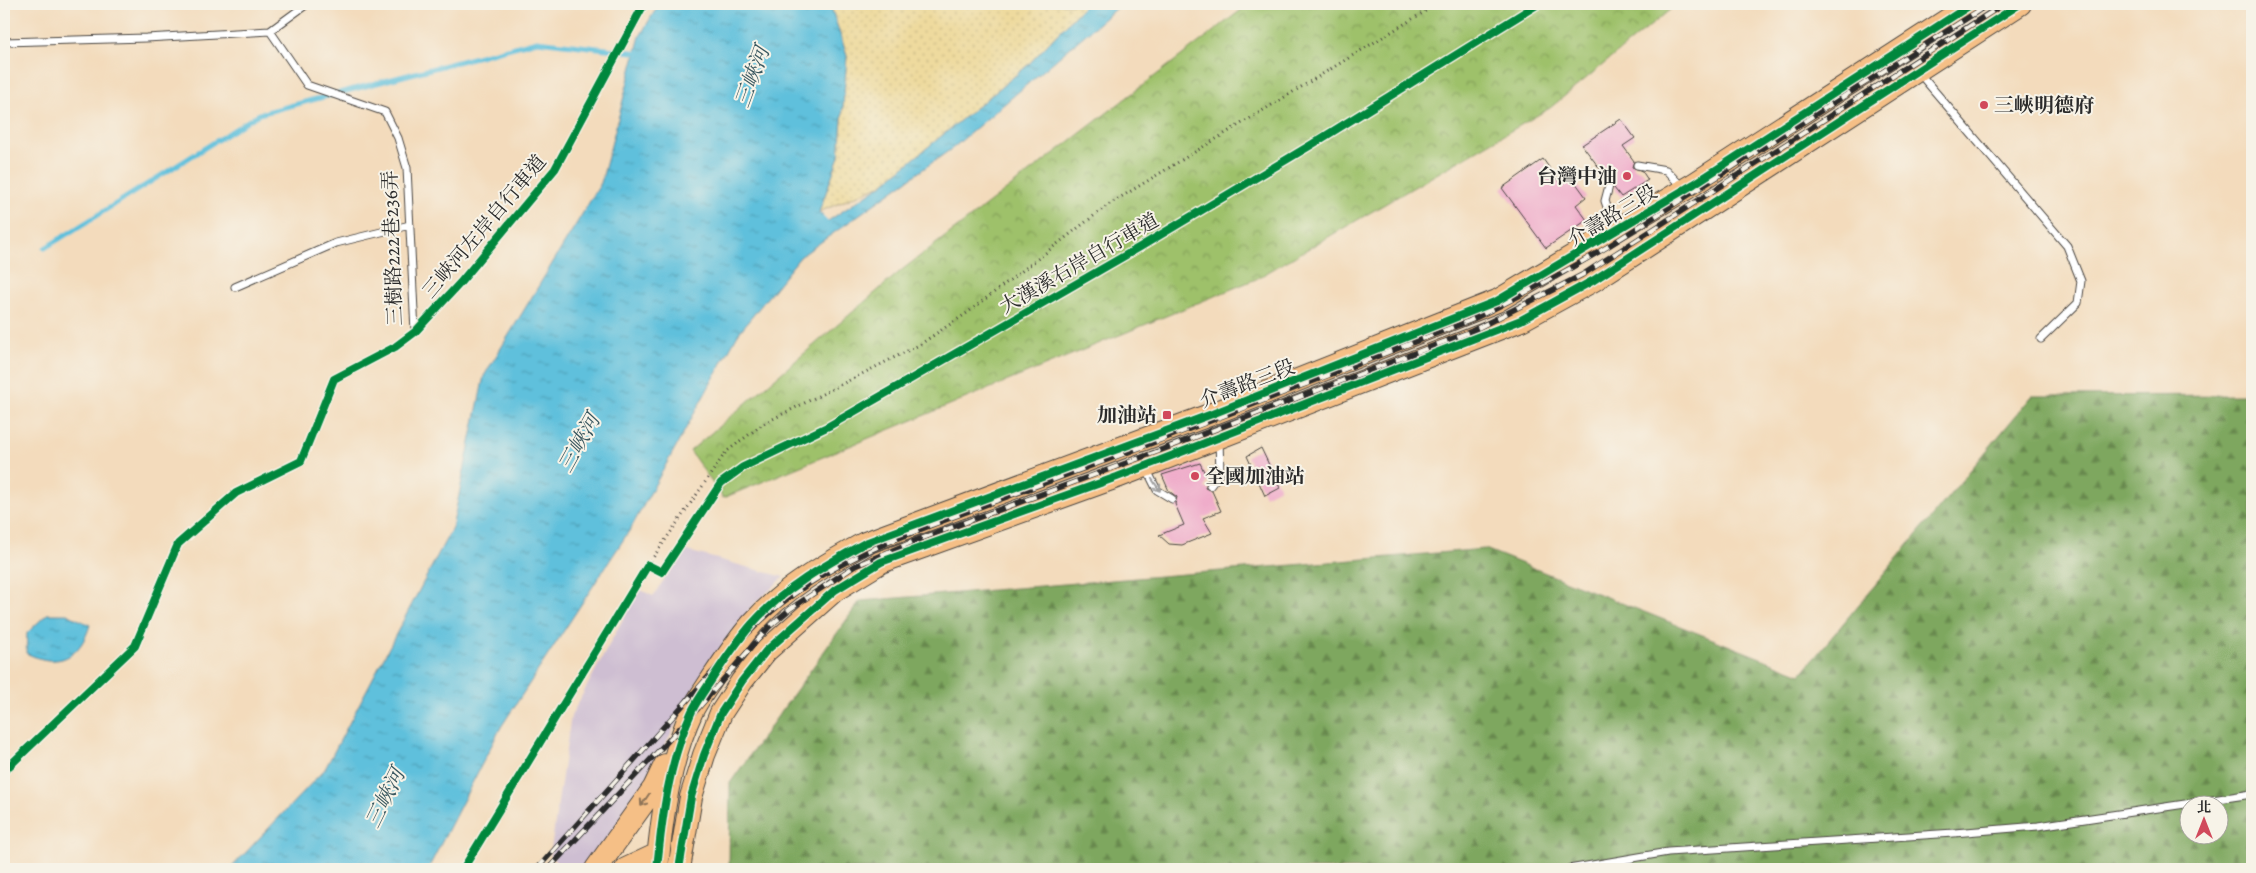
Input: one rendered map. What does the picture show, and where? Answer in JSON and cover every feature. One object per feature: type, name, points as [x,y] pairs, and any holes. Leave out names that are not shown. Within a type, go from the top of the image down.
[{"type":"main road","name":"介壽路三段","points":[[668,864],[704,755],[721,713],[742,681],[766,651],[835,590],[881,562],[1145,466],[1218,437],[1514,308],[1616,232],[1970,14],[2020,4]]},
{"type":"main road","name":"介壽路三段","points":[[668,864],[662,815],[672,770],[692,711],[723,663],[753,624],[792,588],[865,542],[1212,414],[1594,280],[1917,70],[1970,14]]},
{"type":"main road","points":[[596,869],[654,788],[692,711]]},
{"type":"main road","points":[[626,869],[668,864]]},
{"type":"lane","points":[[4,42],[146,38],[270,31],[307,4]]},
{"type":"lane","name":"三樹路222巷236弄","points":[[4,771],[135,646],[178,544],[236,493],[301,461],[334,379],[395,347],[415,332],[407,168],[398,138],[385,112],[307,85],[270,31]]},
{"type":"lane","points":[[1917,70],[2067,246],[2081,281],[2078,303],[2041,339]]},
{"type":"lane","points":[[1637,165],[1666,170],[1684,190]]},
{"type":"lane","points":[[1610,182],[1605,201],[1616,232]]},
{"type":"lane","points":[[235,287],[336,243],[410,225]]},
{"type":"lane","points":[[1210,486],[1220,472],[1218,437]]},
{"type":"lane","points":[[1145,466],[1157,490],[1172,498]]},
{"type":"lane","points":[[1568,869],[1668,852],[1954,834],[2038,826],[2252,794]]},
{"type":"path","points":[[643,573],[652,566],[726,452],[763,424],[919,345],[967,313],[1108,205],[1437,4]]},
{"type":"shaded area","points":[[684,550],[784,577],[751,607],[698,680],[660,755],[619,827],[584,869],[566,869],[550,856],[571,716],[639,589],[653,596]]},
{"type":"green space","points":[[1249,4],[1677,4],[1550,108],[1256,279],[723,498],[690,451],[903,269]]},
{"type":"green space","points":[[2252,395],[2252,869],[729,869],[730,783],[860,601],[1485,549],[1801,674],[2032,396]]},
{"type":"sand","points":[[830,4],[1086,4],[1028,65],[883,184],[819,212],[839,156],[847,56]]},
{"type":"water","name":"三峽河","points":[[659,4],[830,4],[847,56],[839,156],[819,212],[828,221],[883,184],[1028,65],[1086,4],[1121,4],[954,147],[800,257],[738,334],[631,528],[501,727],[428,869],[230,869],[325,769],[452,528],[484,376],[601,183],[640,36]]},
{"type":"water","points":[[47,614],[67,614],[90,625],[86,636],[74,653],[58,660],[48,660],[26,653],[27,633]]},
{"type":"building","points":[[1621,119],[1635,138],[1623,146],[1634,161],[1632,167],[1642,171],[1648,180],[1621,197],[1614,188],[1614,179],[1607,178],[1582,145]]},
{"type":"building","points":[[1543,159],[1560,183],[1570,175],[1586,197],[1576,205],[1587,220],[1546,248],[1502,188]]},
{"type":"building","points":[[1261,448],[1280,488],[1265,496],[1247,456]]},
{"type":"building","points":[[1200,463],[1208,480],[1205,488],[1212,491],[1221,511],[1203,518],[1212,533],[1182,545],[1169,544],[1159,535],[1184,525],[1175,504],[1177,497],[1169,491],[1162,475]]},
{"type":"waterway","points":[[45,248],[259,114],[537,41],[641,53]]},
{"type":"railway","points":[[537,869],[733,649],[771,612],[799,590],[822,576],[869,551],[919,530],[1169,437],[1469,321],[1539,286],[1607,247],[1989,4]]},
{"type":"railway","points":[[548,869],[694,713],[769,627],[790,609],[855,566],[912,542],[1167,448],[1472,331],[1582,275],[2004,4]]},
{"type":"cycle path","name":"三峽河左岸自行車道","points":[[4,771],[135,646],[178,544],[236,493],[301,461],[334,379],[395,347],[415,332],[460,283],[555,169],[644,4]]},
{"type":"cycle path","name":"大漢溪右岸自行車道","points":[[463,869],[648,565],[662,572],[721,483],[743,467],[829,426],[1140,247],[1311,145],[1538,4]]},
{"type":"cycle path","points":[[657,869],[661,829],[672,769],[692,711],[728,656],[752,624],[764,611],[805,579],[865,543],[1212,414],[1497,301],[1694,184],[1972,4]]},
{"type":"cycle path","points":[[679,869],[691,797],[704,755],[721,713],[742,681],[766,651],[835,590],[881,562],[1117,477],[1521,320],[1594,280],[2020,4]]},
{"type":"place","name":"三峽明德府","points":[[1984,105]]},
{"type":"place","name":"台灣中油","points":[[1627,176]]},
{"type":"place","name":"加油站","points":[[1167,415]]},
{"type":"place","name":"全國加油站","points":[[1195,476]]}]
